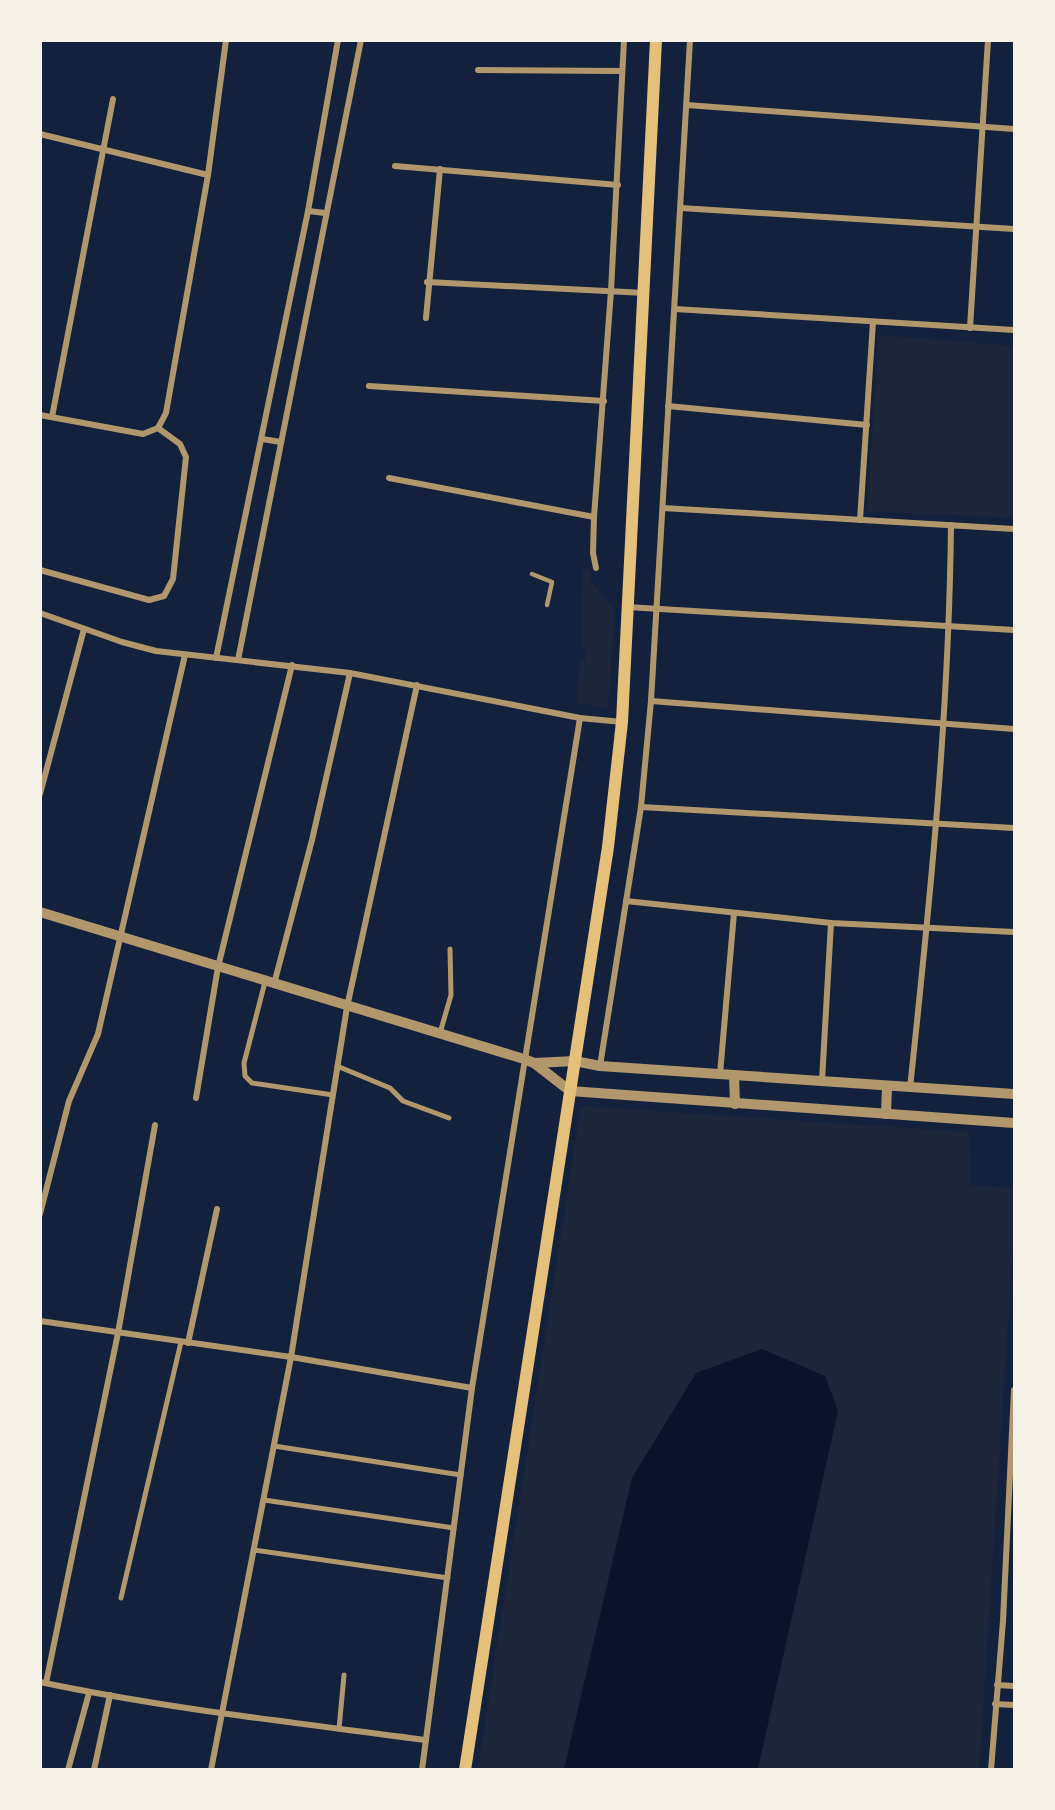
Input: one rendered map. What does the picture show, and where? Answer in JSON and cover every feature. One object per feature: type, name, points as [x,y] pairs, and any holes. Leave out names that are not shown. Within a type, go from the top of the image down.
[{"type":"main road","points":[[465,1770],[609,847],[622,722],[646,293],[657,40]]},
{"type":"street","points":[[40,415],[143,435],[158,428],[166,413],[208,174],[226,40]]},
{"type":"street","points":[[216,658],[308,211],[338,40]]},
{"type":"street","points":[[238,660],[361,40]]},
{"type":"street","points":[[596,568],[592,553],[618,185],[624,40]]},
{"type":"street","points":[[600,1066],[641,807],[651,701],[690,40]]},
{"type":"street","points":[[970,328],[988,40]]},
{"type":"street","points":[[478,70],[622,71]]},
{"type":"street","points":[[51,417],[113,99]]},
{"type":"street","points":[[687,105],[1014,129]]},
{"type":"street","points":[[40,134],[208,174]]},
{"type":"street","points":[[395,166],[618,185]]},
{"type":"street","points":[[426,318],[427,282],[440,169]]},
{"type":"street","points":[[681,208],[1014,229]]},
{"type":"street","points":[[308,211],[325,213]]},
{"type":"street","points":[[427,282],[646,293]]},
{"type":"street","points":[[675,309],[1014,330]]},
{"type":"street","points":[[860,520],[873,322]]},
{"type":"street","points":[[369,386],[604,401]]},
{"type":"street","points":[[668,406],[867,424]]},
{"type":"street","points":[[40,570],[149,600],[164,596],[173,579],[186,457],[180,444],[158,428]]},
{"type":"street","points":[[262,439],[281,442]]},
{"type":"street","points":[[389,478],[594,517]]},
{"type":"street","points":[[663,508],[1014,529]]},
{"type":"street","points":[[910,1088],[937,824],[950,626],[951,525]]},
{"type":"street","points":[[627,607],[1014,630]]},
{"type":"street","points":[[40,613],[122,642],[185,655],[350,673],[579,718],[622,722]]},
{"type":"street","points":[[40,794],[84,629]]},
{"type":"street","points":[[40,1214],[69,1101],[98,1034],[185,655]]},
{"type":"street","points":[[196,1098],[218,967],[292,665]]},
{"type":"street","points":[[333,1095],[252,1083],[244,1076],[244,1063],[312,840],[350,673]]},
{"type":"street","points":[[212,1770],[291,1357],[347,1007],[417,685]]},
{"type":"street","points":[[651,701],[1014,729]]},
{"type":"street","points":[[422,1770],[472,1388],[529,1061],[579,718]]},
{"type":"street","points":[[641,807],[1014,828]]},
{"type":"street","points":[[626,901],[831,923],[1014,932]]},
{"type":"street","points":[[40,912],[529,1061],[575,1061],[600,1066],[1014,1094]]},
{"type":"street","points":[[720,1074],[734,913]]},
{"type":"street","points":[[822,1082],[831,923]]},
{"type":"street","points":[[439,1034],[451,995],[450,949]]},
{"type":"street","points":[[529,1061],[570,1091],[1014,1123]]},
{"type":"street","points":[[337,1066],[390,1088],[404,1101],[448,1118]]},
{"type":"street","points":[[734,1075],[735,1104]]},
{"type":"street","points":[[886,1114],[887,1087]]},
{"type":"street","points":[[155,1125],[118,1333],[43,1682],[89,1693],[426,1740]]},
{"type":"street","points":[[188,1343],[217,1209]]},
{"type":"street","points":[[40,1321],[291,1357],[472,1388]]},
{"type":"street","points":[[121,1598],[181,1342]]},
{"type":"street","points":[[991,1770],[1003,1621],[1014,1390]]},
{"type":"street","points":[[274,1446],[461,1475]]},
{"type":"street","points":[[264,1500],[454,1528]]},
{"type":"street","points":[[254,1550],[448,1578]]},
{"type":"street","points":[[339,1729],[345,1675]]},
{"type":"street","points":[[997,1685],[1014,1686]]},
{"type":"street","points":[[68,1770],[89,1693]]},
{"type":"street","points":[[93,1770],[110,1695]]},
{"type":"street","points":[[995,1704],[1014,1705]]},
{"type":"lane","points":[[532,574],[552,582],[548,605]]},
{"type":"shaded area","points":[[879,335],[1014,346],[1014,518],[867,511]]},
{"type":"shaded area","points":[[583,568],[591,570],[590,580],[615,611],[608,708],[577,703],[580,661],[585,661],[587,649],[582,647]]},
{"type":"shaded area","points":[[581,1106],[969,1132],[970,1185],[1014,1188],[1014,1230],[979,1769],[478,1770]]},
{"type":"shaded area","points":[[762,1349],[825,1376],[838,1411],[758,1769],[564,1769],[632,1478],[696,1373]]}]
